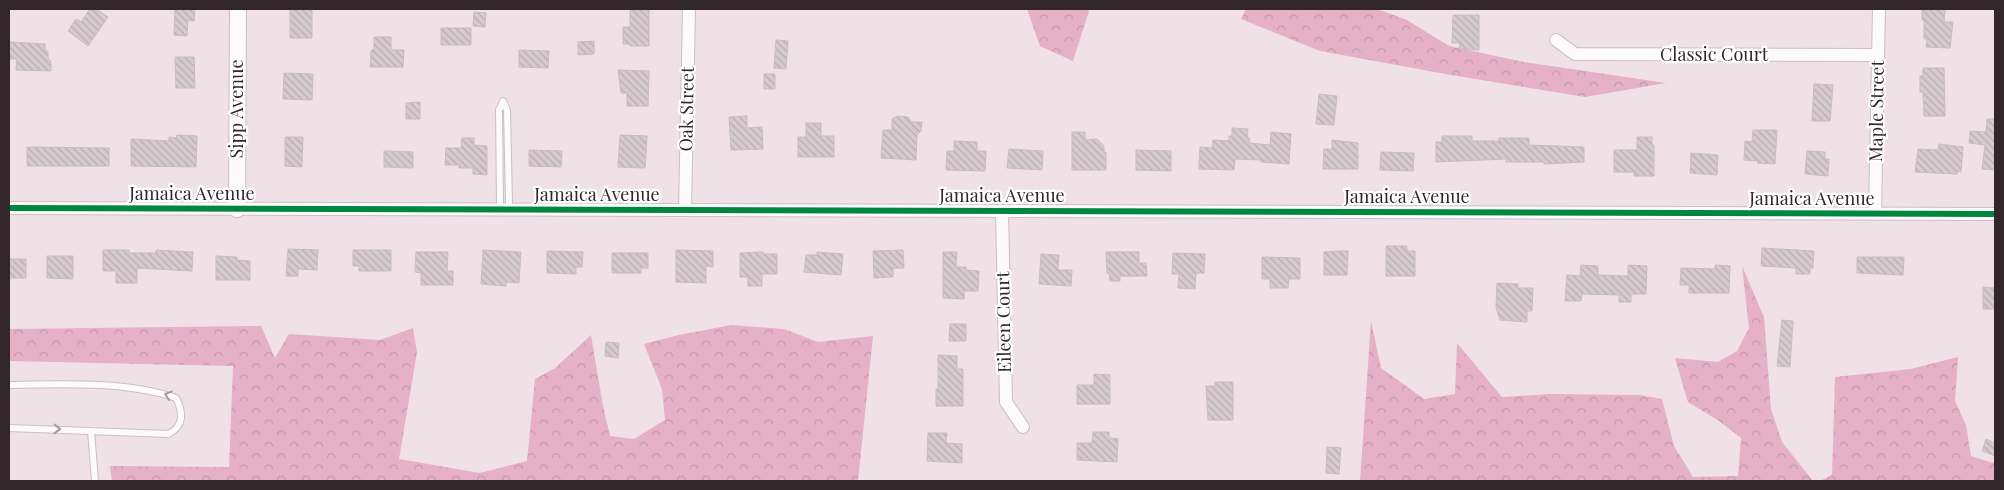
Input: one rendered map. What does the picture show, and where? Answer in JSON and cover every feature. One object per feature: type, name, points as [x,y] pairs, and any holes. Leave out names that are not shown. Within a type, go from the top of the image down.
[{"type":"street","name":"Sipp Avenue","points":[[237,209],[238,9]]},
{"type":"street","name":"Oak Street","points":[[685,210],[689,9]]},
{"type":"street","name":"Maple Street","points":[[1875,214],[1879,9]]},
{"type":"street","name":"Classic Court","points":[[1556,40],[1575,54],[1877,55]]},
{"type":"street","name":"Jamaica Avenue","points":[[9,208],[1995,214]]},
{"type":"street","name":"Eileen Court","points":[[1002,211],[1006,402],[1023,427]]},
{"type":"lane","points":[[502,101],[507,110],[509,204],[505,210],[500,204],[499,110],[502,101]]},
{"type":"lane","points":[[9,384],[95,385],[158,392],[176,398],[182,410],[175,430],[168,434],[9,428]]},
{"type":"lane","points":[[90,431],[95,481]]},
{"type":"green space","points":[[1027,9],[1088,9],[1089,11],[1073,61],[1040,46]]},
{"type":"green space","points":[[1246,9],[1377,9],[1407,20],[1449,46],[1524,62],[1666,83],[1585,97],[1451,75],[1320,51],[1241,19]]},
{"type":"green space","points":[[1742,266],[1764,317],[1771,409],[1782,442],[1813,481],[1360,481],[1371,321],[1381,368],[1424,399],[1455,394],[1457,343],[1502,397],[1550,394],[1640,395],[1662,399],[1674,446],[1693,477],[1738,476],[1741,438],[1719,421],[1688,402],[1675,358],[1718,362],[1737,351],[1749,328]]},
{"type":"green space","points":[[731,325],[784,329],[818,342],[873,336],[858,481],[112,481],[110,466],[229,467],[233,366],[9,361],[9,329],[261,326],[275,358],[289,334],[380,340],[413,328],[417,352],[399,459],[480,473],[527,461],[535,379],[555,368],[591,335],[610,436],[634,439],[665,420],[662,389],[644,344]]},
{"type":"green space","points":[[1958,357],[1955,401],[1966,425],[1971,456],[1993,463],[1995,461],[1995,481],[1820,481],[1832,475],[1835,377],[1911,369]]},
{"type":"building","points":[[90,9],[96,9],[108,17],[88,46],[68,31],[76,19],[81,22]]},
{"type":"building","points":[[175,9],[195,9],[194,21],[188,20],[187,36],[174,35]]},
{"type":"building","points":[[290,9],[312,9],[312,38],[290,38]]},
{"type":"building","points":[[630,9],[649,9],[649,46],[623,44],[623,27],[630,27]]},
{"type":"building","points":[[1922,9],[1945,9],[1944,22],[1953,22],[1950,48],[1926,47],[1927,39],[1924,39]]},
{"type":"building","points":[[474,12],[486,13],[485,27],[473,26]]},
{"type":"building","points":[[1453,15],[1479,15],[1479,50],[1459,49],[1460,43],[1452,43]]},
{"type":"building","points":[[441,28],[471,28],[471,45],[441,45]]},
{"type":"building","points":[[374,37],[391,37],[391,50],[404,50],[403,67],[370,67]]},
{"type":"building","points":[[776,40],[788,41],[786,69],[774,68]]},
{"type":"building","points":[[594,41],[594,54],[578,55],[578,42]]},
{"type":"building","points":[[10,42],[45,44],[45,51],[48,51],[48,58],[51,62],[51,71],[16,70],[17,59],[9,59]]},
{"type":"building","points":[[519,50],[549,51],[548,68],[519,67]]},
{"type":"building","points":[[175,57],[194,57],[195,88],[176,88]]},
{"type":"building","points":[[1923,68],[1944,68],[1945,116],[1924,116],[1923,92],[1920,92],[1920,76],[1923,76]]},
{"type":"building","points":[[618,70],[649,71],[648,106],[627,106],[627,93],[621,93]]},
{"type":"building","points":[[284,73],[313,74],[312,100],[283,99]]},
{"type":"building","points":[[764,74],[775,74],[775,89],[764,89]]},
{"type":"building","points":[[1814,84],[1833,85],[1830,121],[1812,121]]},
{"type":"building","points":[[1319,94],[1337,96],[1334,125],[1316,124]]},
{"type":"building","points":[[420,102],[420,119],[406,119],[406,103]]},
{"type":"building","points":[[747,116],[747,128],[762,127],[763,149],[731,150],[729,117]]},
{"type":"building","points":[[898,116],[908,117],[912,122],[922,122],[921,131],[917,135],[916,160],[881,158],[883,130],[892,130],[892,119]]},
{"type":"building","points":[[1987,119],[1995,119],[1995,170],[1982,169],[1985,145],[1969,143],[1970,131],[1986,132]]},
{"type":"building","points":[[806,123],[821,123],[821,136],[834,136],[834,157],[798,157],[798,137],[806,137]]},
{"type":"building","points":[[1232,128],[1248,129],[1247,138],[1250,138],[1249,143],[1270,145],[1271,132],[1291,134],[1289,164],[1235,159],[1234,170],[1199,169],[1200,147],[1212,148],[1213,140],[1229,141],[1229,136],[1232,136]]},
{"type":"building","points":[[1753,130],[1777,130],[1775,164],[1744,160],[1745,141],[1752,142]]},
{"type":"building","points":[[1072,132],[1085,132],[1085,140],[1097,139],[1104,146],[1106,170],[1072,170]]},
{"type":"building","points":[[177,135],[197,136],[196,167],[131,166],[131,139],[169,141],[169,137],[176,138]]},
{"type":"building","points":[[620,135],[647,136],[645,168],[618,167]]},
{"type":"building","points":[[1442,136],[1472,136],[1472,141],[1499,141],[1499,138],[1529,138],[1529,145],[1584,147],[1584,162],[1544,164],[1544,162],[1506,162],[1506,159],[1436,162],[1436,142],[1442,142]]},
{"type":"building","points":[[285,137],[303,137],[302,167],[285,166]]},
{"type":"building","points":[[1637,137],[1652,137],[1652,145],[1654,145],[1654,176],[1634,176],[1634,172],[1614,172],[1614,150],[1637,150]]},
{"type":"building","points":[[462,138],[474,138],[474,145],[487,146],[487,175],[473,174],[473,168],[445,165],[446,148],[461,148]]},
{"type":"building","points":[[1332,140],[1358,143],[1358,169],[1323,169],[1324,149],[1332,149]]},
{"type":"building","points":[[954,141],[977,142],[977,151],[986,151],[985,171],[946,170],[947,151],[954,151]]},
{"type":"building","points":[[1939,144],[1963,147],[1961,172],[1957,171],[1957,174],[1915,172],[1918,149],[1938,150]]},
{"type":"building","points":[[27,147],[109,148],[109,166],[27,166]]},
{"type":"building","points":[[1009,149],[1043,151],[1042,170],[1007,168]]},
{"type":"building","points":[[529,150],[562,151],[561,167],[529,166]]},
{"type":"building","points":[[1136,150],[1171,151],[1171,171],[1136,170]]},
{"type":"building","points":[[384,151],[413,152],[413,168],[384,167]]},
{"type":"building","points":[[1807,151],[1825,152],[1825,159],[1829,159],[1828,176],[1805,174]]},
{"type":"building","points":[[1381,152],[1414,153],[1413,171],[1380,170]]},
{"type":"building","points":[[1691,153],[1718,155],[1717,175],[1690,173]]},
{"type":"building","points":[[1386,246],[1407,246],[1407,251],[1415,251],[1415,276],[1386,276]]},
{"type":"building","points":[[1762,248],[1814,251],[1813,268],[1810,268],[1810,274],[1796,274],[1796,268],[1761,266]]},
{"type":"building","points":[[288,249],[318,250],[317,270],[298,269],[298,276],[286,276]]},
{"type":"building","points":[[103,250],[129,250],[129,253],[156,253],[156,250],[193,252],[192,271],[137,268],[137,283],[116,283],[116,271],[103,271]]},
{"type":"building","points":[[353,250],[391,250],[391,271],[359,271],[359,266],[353,266]]},
{"type":"building","points":[[483,250],[521,252],[519,283],[506,282],[506,286],[481,284]]},
{"type":"building","points":[[676,250],[713,251],[713,267],[706,266],[706,283],[676,282]]},
{"type":"building","points":[[903,250],[904,268],[893,268],[893,277],[874,278],[873,251]]},
{"type":"building","points":[[547,251],[583,252],[582,267],[576,267],[576,274],[547,273]]},
{"type":"building","points":[[1348,251],[1347,275],[1324,275],[1324,252]]},
{"type":"building","points":[[416,252],[448,252],[447,271],[453,271],[453,285],[421,285],[421,273],[415,272]]},
{"type":"building","points":[[763,252],[763,254],[777,254],[777,274],[762,274],[762,286],[748,286],[748,277],[740,277],[740,253]]},
{"type":"building","points":[[817,252],[843,254],[841,275],[804,272],[806,255],[817,255]]},
{"type":"building","points":[[943,252],[957,252],[956,267],[966,267],[966,270],[979,271],[978,291],[964,291],[964,299],[943,298]]},
{"type":"building","points":[[1106,252],[1139,252],[1139,263],[1146,263],[1147,276],[1120,276],[1120,281],[1110,281],[1109,273],[1107,273]]},
{"type":"building","points":[[612,253],[648,253],[648,268],[641,268],[641,273],[612,273]]},
{"type":"building","points":[[1173,253],[1205,254],[1204,273],[1196,273],[1195,289],[1178,288],[1179,274],[1172,274]]},
{"type":"building","points":[[1041,254],[1059,255],[1058,270],[1072,270],[1071,286],[1039,284]]},
{"type":"building","points":[[47,256],[73,256],[73,279],[47,278]]},
{"type":"building","points":[[216,256],[237,257],[237,260],[250,261],[250,280],[216,280]]},
{"type":"building","points":[[1262,257],[1300,258],[1300,279],[1289,279],[1288,288],[1270,288],[1270,279],[1262,279]]},
{"type":"building","points":[[1857,257],[1904,257],[1903,275],[1857,273]]},
{"type":"building","points":[[9,259],[26,259],[26,278],[9,278]]},
{"type":"building","points":[[1581,265],[1598,266],[1598,275],[1628,276],[1628,265],[1647,266],[1646,294],[1631,294],[1631,302],[1619,302],[1619,295],[1582,294],[1581,301],[1565,301],[1567,275],[1580,276]]},
{"type":"building","points":[[1715,265],[1730,266],[1729,293],[1689,293],[1689,285],[1680,285],[1681,268],[1715,269]]},
{"type":"building","points":[[1497,283],[1518,284],[1518,288],[1533,288],[1532,311],[1527,311],[1527,322],[1500,320],[1496,307]]},
{"type":"building","points":[[1983,287],[1995,288],[1995,309],[1983,309]]},
{"type":"building","points":[[1782,320],[1793,321],[1790,367],[1777,366]]},
{"type":"building","points":[[950,324],[966,324],[966,341],[949,341]]},
{"type":"building","points":[[606,342],[619,343],[618,358],[605,356]]},
{"type":"building","points":[[938,355],[957,356],[957,369],[963,369],[963,406],[936,406]]},
{"type":"building","points":[[1094,374],[1110,375],[1110,404],[1077,404],[1077,385],[1094,385]]},
{"type":"building","points":[[1215,382],[1233,382],[1233,420],[1208,420],[1206,386],[1215,386]]},
{"type":"building","points":[[1093,432],[1109,432],[1109,438],[1118,439],[1117,462],[1077,460],[1077,443],[1092,443]]},
{"type":"building","points":[[928,433],[947,433],[946,443],[962,444],[962,463],[927,461]]},
{"type":"building","points":[[1986,439],[1995,443],[1995,456],[1982,451]]},
{"type":"building","points":[[1327,447],[1341,448],[1339,474],[1326,473]]},
{"type":"cycle path","points":[[9,208],[1995,214]]}]
